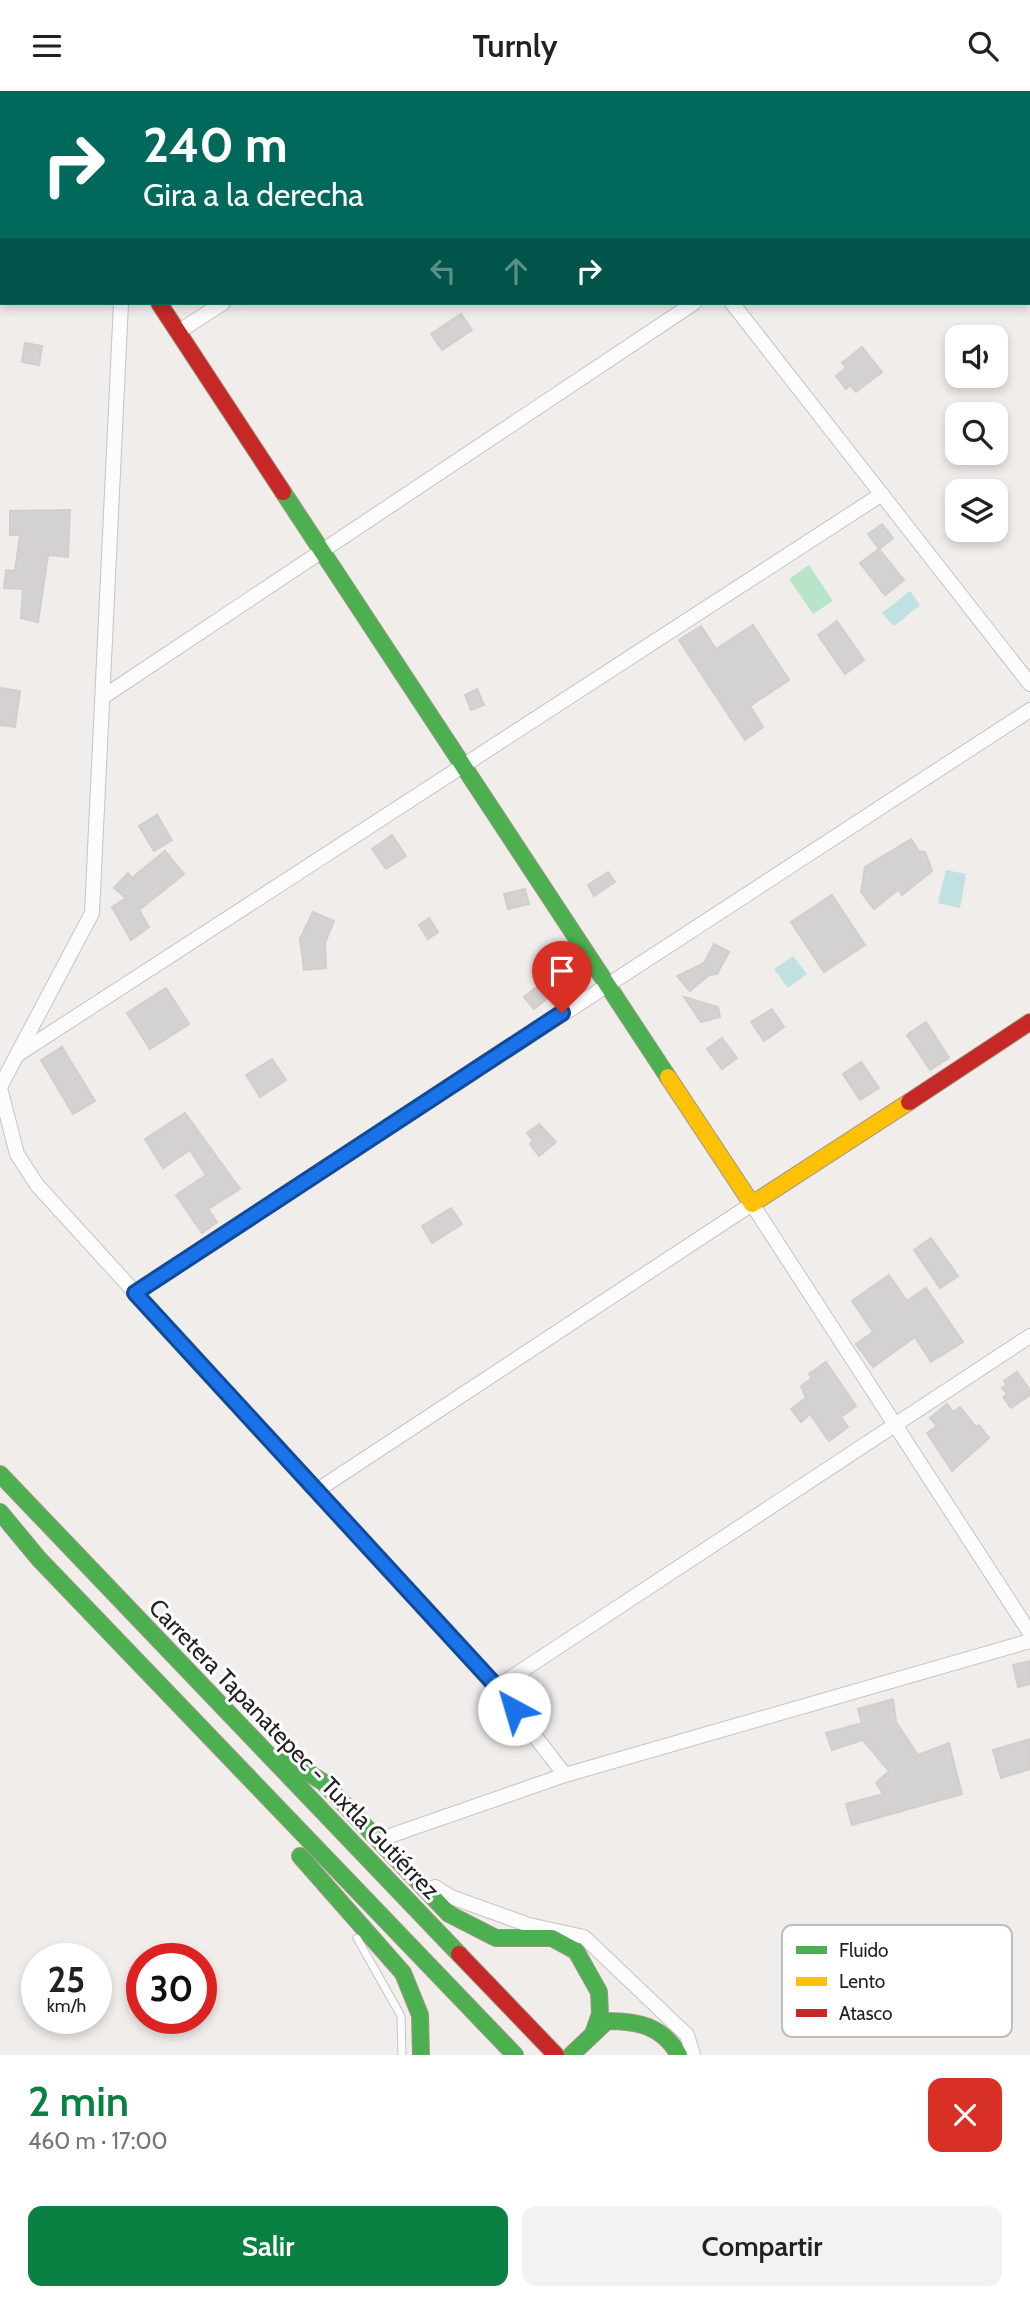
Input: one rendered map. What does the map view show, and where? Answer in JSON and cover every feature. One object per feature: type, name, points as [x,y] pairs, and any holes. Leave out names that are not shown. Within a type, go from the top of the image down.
[{"type":"main road","points":[[160,305],[752,1204],[1030,1022]]},
{"type":"main road","name":"Carretera Tapanatepec - Tuxtla Gutiérrez","points":[[0,1473],[556,2055]]},
{"type":"main road","points":[[0,1512],[39,1559],[515,2055]]},
{"type":"main road","points":[[165,1690],[186,1732],[403,1973],[420,2015],[421,2055]]},
{"type":"main road","points":[[252,1737],[323,1782],[449,1915],[496,1938],[552,1938],[576,1951],[599,1992],[600,2014],[593,2034]]},
{"type":"main road","points":[[574,2053],[607,2021],[636,2020],[658,2029],[674,2045],[679,2055]]},
{"type":"street","points":[[121,305],[92,913],[0,1087],[17,1154],[37,1185],[497,1687],[565,1775]]},
{"type":"street","points":[[178,332],[220,305]]},
{"type":"street","points":[[103,697],[321,549],[691,305]]},
{"type":"street","points":[[734,305],[1030,684]]},
{"type":"street","points":[[17,1055],[882,494]]},
{"type":"street","points":[[135,1293],[1030,710]]},
{"type":"street","points":[[316,1491],[752,1204],[1030,1633]]},
{"type":"street","points":[[497,1687],[1030,1336]]},
{"type":"street","points":[[378,1840],[565,1775],[1030,1641]]},
{"type":"street","points":[[402,1865],[451,1896],[529,1925],[584,1937],[687,2035],[693,2055]]},
{"type":"lane","points":[[328,1888],[401,2016],[401,2055]]},
{"type":"green space","points":[[809,565],[833,601],[813,614],[789,579]]},
{"type":"water","points":[[910,591],[920,605],[894,626],[882,613]]},
{"type":"water","points":[[946,870],[966,874],[960,908],[938,903]]},
{"type":"water","points":[[793,956],[807,974],[788,988],[774,969]]},
{"type":"building","points":[[461,314],[472,330],[442,350],[431,334]]},
{"type":"building","points":[[25,343],[42,346],[39,365],[22,362]]},
{"type":"building","points":[[862,347],[882,372],[856,392],[850,385],[846,389],[836,376],[846,368],[842,363]]},
{"type":"building","points":[[70,510],[68,557],[48,555],[38,622],[21,618],[23,589],[4,588],[6,570],[15,571],[20,535],[10,535],[10,511]]},
{"type":"building","points":[[882,524],[893,538],[879,549],[868,534]]},
{"type":"building","points":[[879,549],[904,580],[885,595],[860,563]]},
{"type":"building","points":[[837,621],[864,660],[845,674],[818,635]]},
{"type":"building","points":[[753,625],[789,680],[750,706],[763,727],[745,740],[679,640],[701,626],[716,649]]},
{"type":"building","points":[[0,688],[20,691],[15,727],[0,725]]},
{"type":"building","points":[[477,689],[484,705],[471,710],[465,695]]},
{"type":"building","points":[[157,815],[172,840],[154,851],[139,826]]},
{"type":"building","points":[[392,835],[406,856],[386,869],[372,849]]},
{"type":"building","points":[[911,839],[919,851],[925,852],[932,871],[902,895],[898,890],[874,909],[861,892],[865,867]]},
{"type":"building","points":[[165,851],[184,874],[139,910],[149,927],[131,940],[112,907],[126,898],[114,888],[128,873],[132,878]]},
{"type":"building","points":[[608,872],[615,882],[594,896],[588,885]]},
{"type":"building","points":[[525,889],[529,904],[508,909],[504,894]]},
{"type":"building","points":[[832,895],[865,945],[824,972],[791,922]]},
{"type":"building","points":[[313,912],[334,921],[325,943],[326,968],[304,970],[300,939]]},
{"type":"building","points":[[429,918],[438,932],[428,939],[419,925]]},
{"type":"building","points":[[714,944],[729,952],[717,974],[709,975],[690,991],[677,976],[704,963]]},
{"type":"building","points":[[567,955],[586,977],[568,992],[563,986],[534,1009],[524,997],[553,974],[549,969]]},
{"type":"building","points":[[166,988],[189,1024],[150,1049],[127,1013]]},
{"type":"building","points":[[684,997],[718,1007],[720,1017],[701,1022]]},
{"type":"building","points":[[772,1009],[784,1027],[764,1041],[751,1022]]},
{"type":"building","points":[[926,1022],[949,1058],[930,1070],[907,1035]]},
{"type":"building","points":[[722,1038],[737,1058],[722,1069],[707,1049]]},
{"type":"building","points":[[62,1047],[95,1101],[73,1114],[41,1060]]},
{"type":"building","points":[[272,1059],[286,1080],[260,1097],[246,1075]]},
{"type":"building","points":[[861,1062],[879,1088],[860,1100],[843,1074]]},
{"type":"building","points":[[185,1113],[240,1189],[208,1209],[217,1222],[202,1233],[176,1195],[206,1175],[190,1150],[163,1168],[145,1139]]},
{"type":"building","points":[[539,1124],[556,1142],[539,1156],[530,1144],[533,1141],[527,1133]]},
{"type":"building","points":[[451,1208],[462,1224],[432,1243],[422,1226]]},
{"type":"building","points":[[931,1238],[958,1276],[940,1288],[914,1250]]},
{"type":"building","points":[[889,1275],[907,1301],[926,1288],[963,1342],[931,1362],[915,1337],[873,1367],[856,1344],[873,1332],[852,1301]]},
{"type":"building","points":[[826,1362],[856,1406],[841,1417],[848,1427],[829,1441],[810,1414],[801,1422],[791,1409],[806,1398],[801,1386],[812,1378],[809,1374]]},
{"type":"building","points":[[1017,1372],[1030,1390],[1030,1395],[1011,1408],[1003,1397],[1007,1394],[1002,1388],[1007,1385],[1004,1381]]},
{"type":"building","points":[[947,1404],[953,1412],[960,1407],[989,1438],[952,1471],[927,1433],[937,1426],[930,1418]]},
{"type":"building","points":[[1030,1661],[1030,1684],[1018,1687],[1013,1665]]},
{"type":"building","points":[[893,1699],[896,1722],[918,1755],[949,1743],[962,1794],[852,1825],[846,1804],[883,1794],[876,1783],[889,1771],[863,1740],[832,1750],[826,1733],[862,1723],[858,1709]]},
{"type":"building","points":[[1030,1739],[1030,1769],[1001,1778],[993,1750]]},
{"type":"traffic: fast","points":[[283,492],[668,1077]]},
{"type":"traffic: fast","points":[[0,1474],[459,1954]]},
{"type":"traffic: fast","points":[[0,1512],[39,1559],[515,2055]]},
{"type":"traffic: fast","points":[[286,1759],[323,1782],[449,1914],[496,1938],[552,1938],[576,1951],[599,1992],[600,2014],[593,2034]]},
{"type":"traffic: fast","points":[[300,1856],[403,1973],[420,2015],[421,2055]]},
{"type":"traffic: fast","points":[[571,2055],[607,2021],[629,2022],[649,2027],[665,2037],[679,2055]]},
{"type":"traffic: slow","points":[[668,1077],[752,1204],[909,1102]]},
{"type":"traffic: jam","points":[[160,305],[283,492]]},
{"type":"traffic: jam","points":[[909,1102],[1030,1022]]},
{"type":"traffic: jam","points":[[459,1954],[556,2055]]},
{"type":"route","points":[[514,1709],[497,1687],[135,1293],[562,1013]]}]
